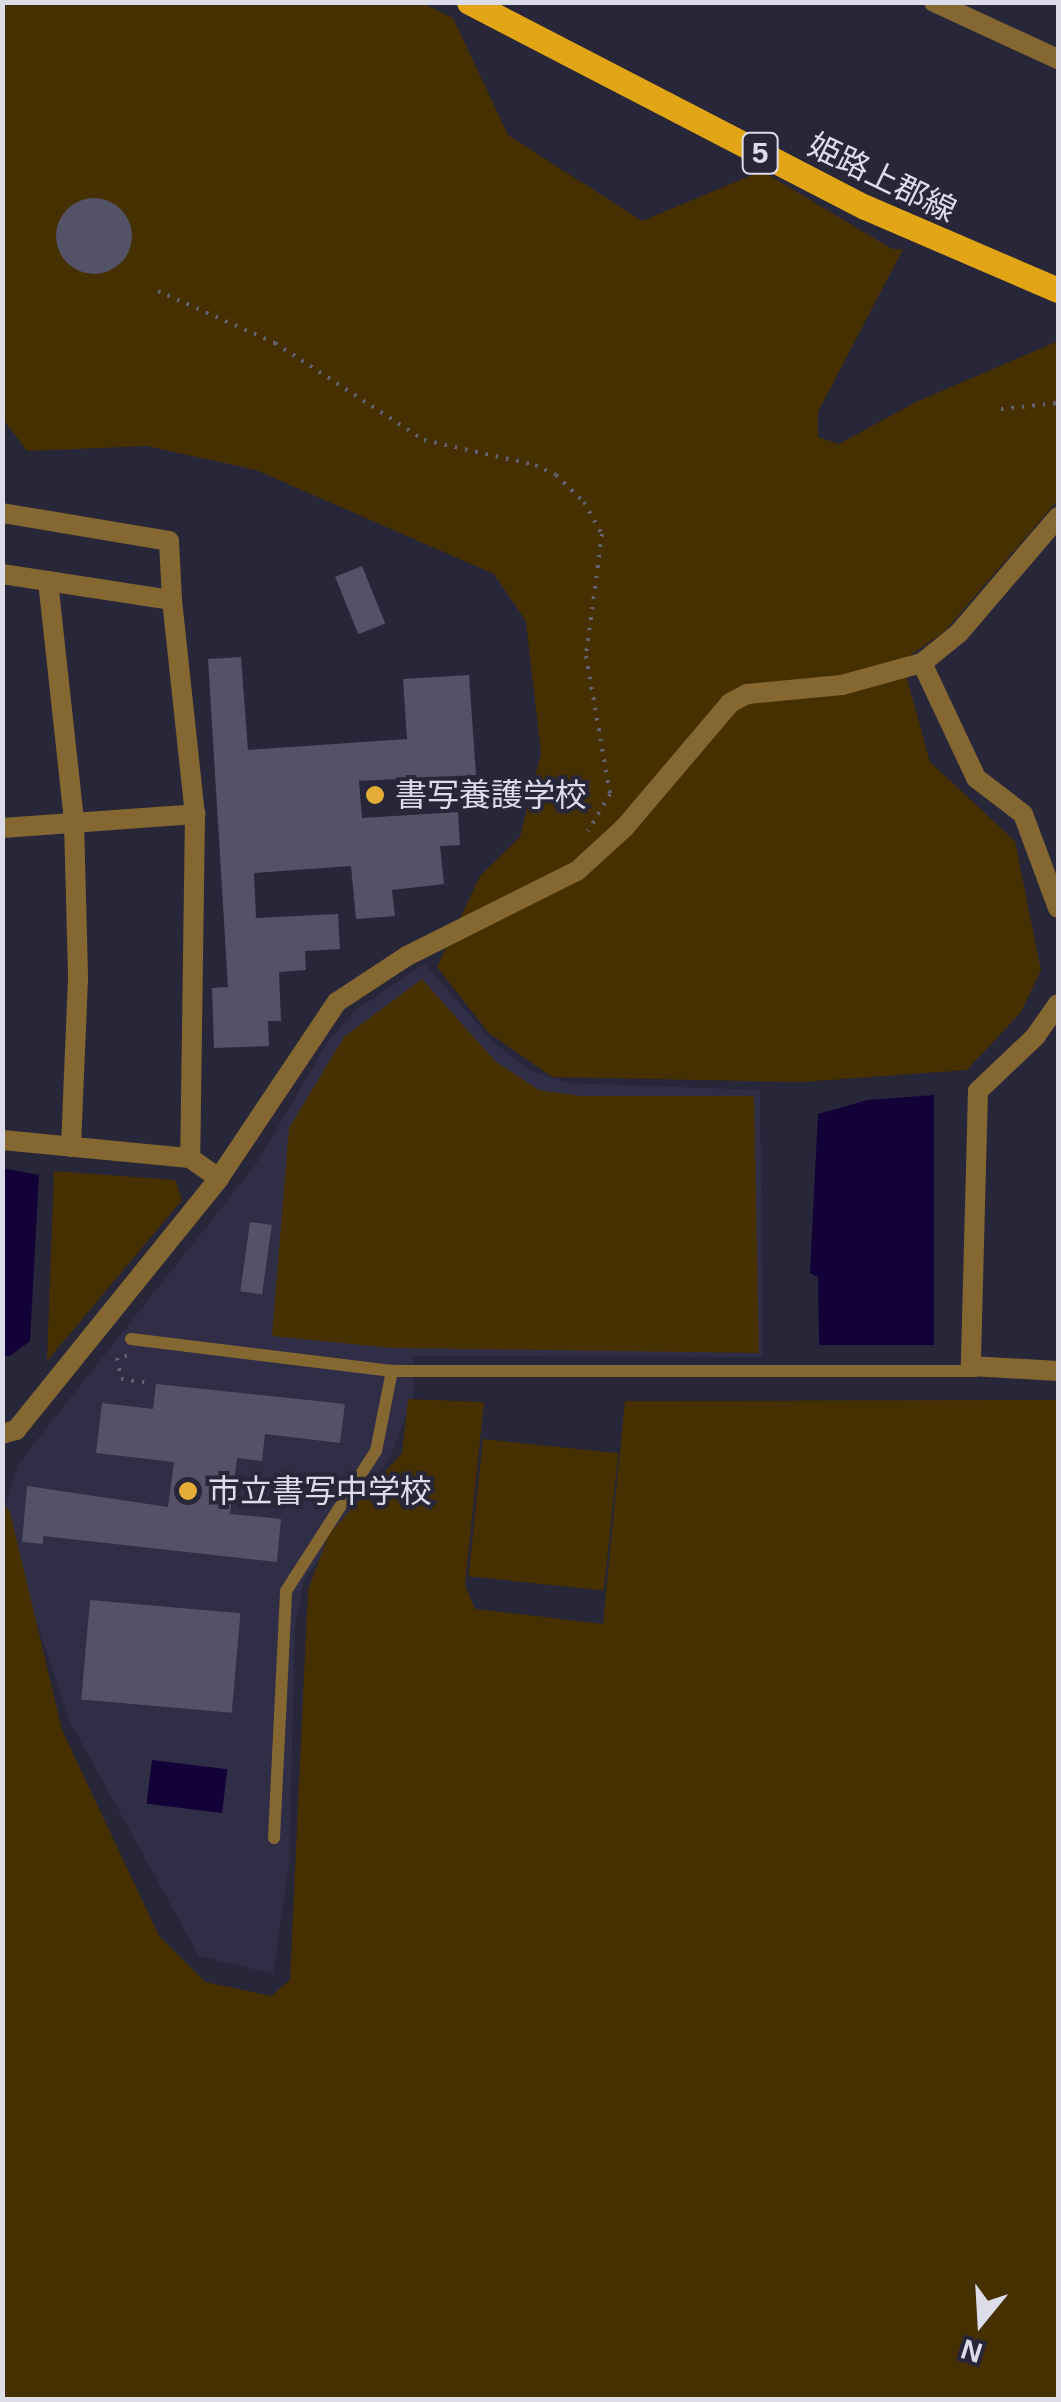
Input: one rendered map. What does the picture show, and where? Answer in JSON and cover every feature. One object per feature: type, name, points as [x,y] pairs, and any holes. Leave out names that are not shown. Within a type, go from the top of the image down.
[{"type":"main road","name":"姫路上郡線","points":[[469,2],[865,207],[1054,291]]},
{"type":"street","points":[[934,2],[1058,59]]},
{"type":"street","points":[[2,513],[170,541],[172,600],[195,814],[190,1158]]},
{"type":"street","points":[[2,1434],[16,1430],[218,1178],[337,1002],[407,956],[576,871],[625,827],[730,703],[747,694],[842,685],[922,662],[958,632],[1058,517]]},
{"type":"street","points":[[2,574],[172,600]]},
{"type":"street","points":[[48,581],[74,822],[78,980],[71,1146]]},
{"type":"street","points":[[922,662],[976,778],[1023,814],[1058,908]]},
{"type":"street","points":[[2,828],[195,814]]},
{"type":"street","points":[[1058,1004],[1036,1036],[978,1092],[971,1366],[977,1371],[1058,1371]]},
{"type":"street","points":[[2,1140],[190,1158],[218,1178]]},
{"type":"lane","points":[[131,1339],[392,1372],[977,1371]]},
{"type":"lane","points":[[274,1838],[286,1591],[376,1451],[392,1372]]},
{"type":"path","points":[[158,291],[276,343],[424,440],[534,465],[556,475],[584,502],[602,534],[586,656],[610,794],[573,854],[576,871]]},
{"type":"path","points":[[1001,409],[1058,403]]},
{"type":"path","points":[[136,1356],[120,1355],[115,1370],[121,1378],[148,1383]]},
{"type":"shaded area","points":[[3,3],[422,3],[453,18],[508,135],[642,221],[762,171],[892,249],[903,249],[818,412],[818,437],[839,444],[916,402],[1058,341],[1058,500],[944,632],[902,661],[930,762],[1015,841],[1041,970],[1021,1012],[967,1070],[800,1082],[552,1077],[489,1033],[437,967],[480,876],[520,837],[541,754],[526,621],[494,574],[256,470],[147,446],[27,451],[3,419]]},
{"type":"shaded area","name":"市立書写中学校","points":[[425,964],[493,1042],[531,1071],[568,1083],[760,1090],[763,1357],[413,1356],[414,1393],[392,1453],[304,1581],[295,1627],[289,1864],[273,1974],[199,1956],[68,1718],[2,1517],[18,1464],[256,1164],[329,1040],[356,1010]]},
{"type":"shaded area","points":[[422,979],[495,1061],[539,1090],[580,1096],[754,1096],[759,1353],[392,1348],[272,1336],[289,1128],[344,1037]]},
{"type":"shaded area","points":[[934,1095],[934,1345],[819,1345],[818,1277],[810,1273],[818,1114],[868,1100]]},
{"type":"shaded area","points":[[2,1168],[39,1175],[30,1341],[10,1356],[2,1356]]},
{"type":"shaded area","points":[[54,1171],[175,1180],[182,1200],[47,1361]]},
{"type":"shaded area","points":[[408,1399],[484,1402],[465,1585],[475,1609],[603,1624],[625,1401],[1058,1400],[1058,2399],[3,2399],[2,1503],[10,1512],[62,1730],[159,1936],[205,1982],[271,1996],[290,1980],[308,1590],[329,1534],[402,1453]]},
{"type":"shaded area","points":[[483,1439],[618,1453],[604,1590],[469,1576]]},
{"type":"shaded area","points":[[152,1760],[227,1769],[222,1813],[147,1804]]},
{"type":"building","points":[[94,198],[121,209],[132,236],[121,263],[94,274],[67,263],[56,236],[67,209]]},
{"type":"building","points":[[362,566],[385,623],[358,634],[335,577]]},
{"type":"building","points":[[241,657],[248,750],[407,739],[403,679],[469,675],[476,775],[359,781],[362,818],[458,812],[460,845],[440,846],[444,884],[392,890],[395,916],[356,919],[351,866],[254,873],[256,918],[338,914],[340,949],[305,951],[306,970],[279,972],[281,1021],[268,1021],[269,1046],[214,1048],[212,988],[228,987],[208,659]]},
{"type":"building","points":[[250,1222],[272,1225],[262,1294],[240,1291]]},
{"type":"building","points":[[156,1384],[345,1404],[340,1443],[265,1434],[262,1461],[237,1458],[230,1514],[281,1519],[277,1562],[43,1536],[43,1544],[22,1542],[27,1486],[168,1507],[174,1462],[96,1453],[102,1403],[153,1409]]},
{"type":"building","points":[[90,1600],[240,1613],[232,1713],[81,1700]]},
{"type":"place","name":"書写養護学校","points":[[375,795]]},
{"type":"place","name":"市立書写中学校","points":[[188,1491]]}]
